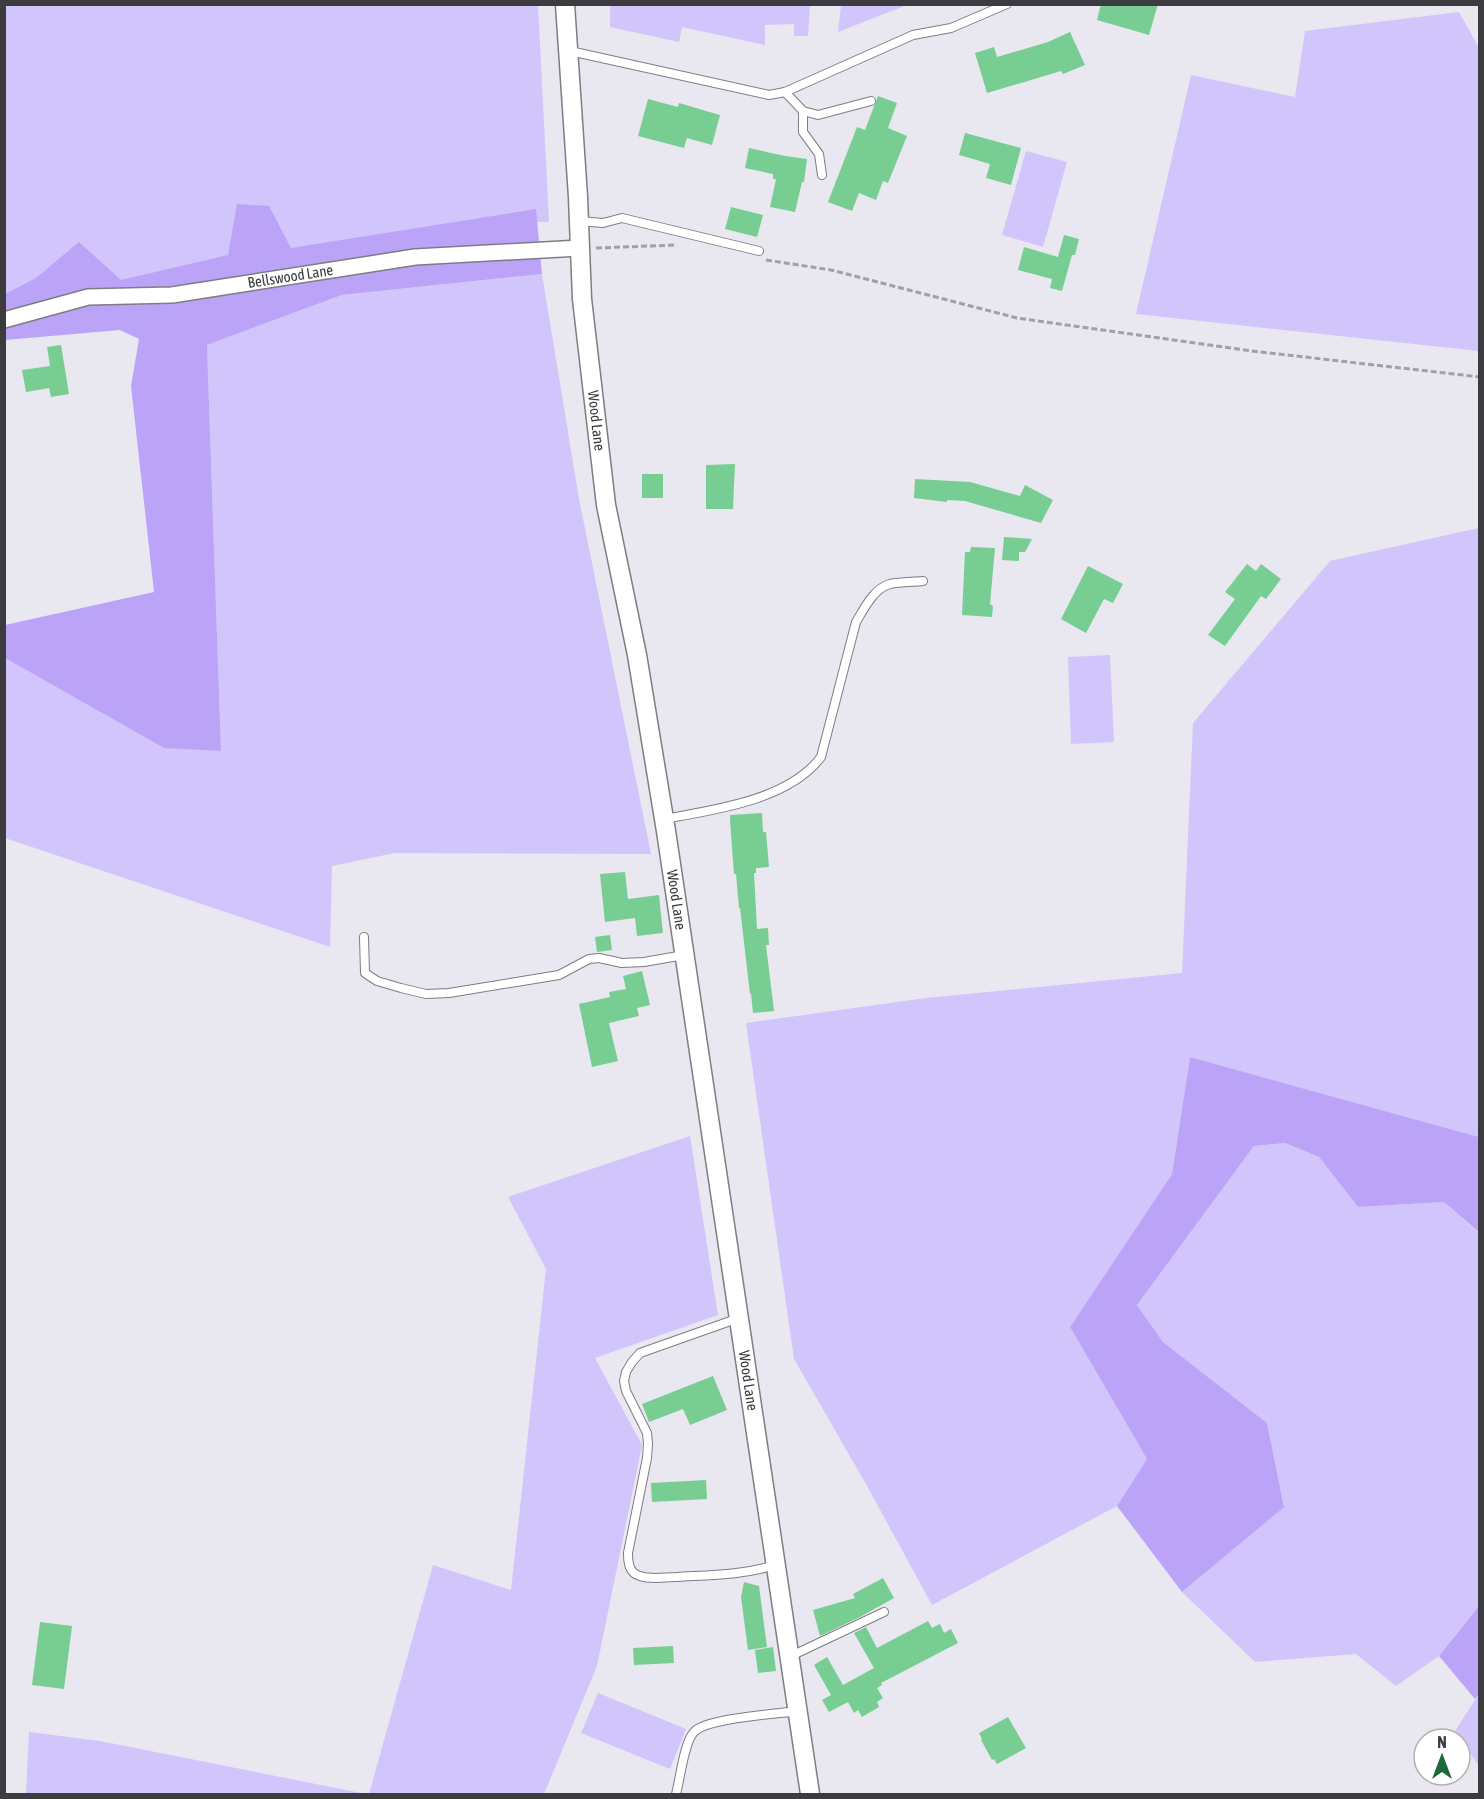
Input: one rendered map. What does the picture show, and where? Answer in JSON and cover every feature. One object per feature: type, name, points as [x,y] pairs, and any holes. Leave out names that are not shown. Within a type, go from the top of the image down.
[{"type":"street","name":"Wood Lane","points":[[565,4],[587,343],[606,505],[637,655],[664,819],[810,1794]]},
{"type":"street","name":"Bellswood Lane","points":[[4,320],[88,297],[172,294],[415,256],[580,248]]},
{"type":"lane","points":[[568,51],[769,94],[785,92],[913,35],[951,28],[1007,4]]},
{"type":"lane","points":[[785,92],[803,111],[818,115],[871,101]]},
{"type":"lane","points":[[803,111],[804,132],[819,154],[822,175]]},
{"type":"lane","points":[[579,221],[603,223],[622,218],[759,251]]},
{"type":"lane","points":[[664,819],[709,811],[761,797],[793,782],[812,769],[820,757],[860,614],[872,597],[888,584],[923,581]]},
{"type":"lane","points":[[364,938],[365,974],[376,981],[426,994],[449,993],[559,975],[589,959],[599,958],[622,963],[644,962],[685,954]]},
{"type":"lane","points":[[739,1318],[640,1353],[626,1372],[624,1380],[626,1391],[647,1433],[648,1444],[628,1553],[628,1566],[640,1577],[656,1578],[739,1573],[759,1570],[776,1564]]},
{"type":"lane","points":[[790,1657],[884,1612]]},
{"type":"lane","points":[[676,1794],[688,1742],[694,1731],[704,1725],[718,1722],[798,1711]]},
{"type":"path","points":[[580,248],[685,246]]},
{"type":"path","points":[[763,259],[831,270],[1017,318],[1252,351],[1479,377]]},
{"type":"shaded area","points":[[841,4],[907,5],[838,32]]},
{"type":"shaded area","points":[[5,5],[538,5],[549,222],[537,222],[5,307]]},
{"type":"shaded area","points":[[610,5],[810,5],[808,36],[794,36],[794,24],[765,25],[765,45],[682,27],[679,42],[610,27]]},
{"type":"shaded area","points":[[1459,12],[1479,48],[1479,351],[1136,314],[1191,75],[1295,97],[1305,31]]},
{"type":"shaded area","points":[[1026,151],[1067,162],[1043,247],[1002,235]]},
{"type":"shaded area","points":[[237,204],[269,206],[291,248],[536,209],[542,274],[342,295],[207,345],[221,751],[164,748],[5,658],[5,625],[154,592],[131,386],[139,339],[120,330],[5,340],[5,294],[36,278],[79,242],[121,280],[228,255]]},
{"type":"shaded area","points":[[542,274],[579,499],[651,854],[395,853],[332,866],[330,947],[5,838],[5,658],[163,747],[221,751],[207,345],[342,295]]},
{"type":"shaded area","points":[[1479,528],[1479,1137],[1190,1057],[1172,1174],[1070,1327],[1147,1459],[1117,1506],[932,1605],[794,1359],[746,1023],[926,998],[1182,973],[1193,723],[1330,561]]},
{"type":"shaded area","points":[[1110,655],[1114,742],[1071,744],[1068,657]]},
{"type":"shaded area","points":[[1190,1057],[1479,1137],[1480,1233],[1444,1202],[1358,1207],[1319,1157],[1285,1143],[1254,1146],[1137,1305],[1163,1342],[1267,1423],[1284,1507],[1182,1592],[1117,1506],[1147,1459],[1070,1327],[1172,1174]]},
{"type":"shaded area","points":[[690,1136],[718,1315],[595,1358],[642,1445],[597,1666],[544,1794],[369,1794],[433,1565],[511,1590],[546,1269],[508,1197]]},
{"type":"shaded area","points":[[1285,1143],[1319,1157],[1358,1207],[1444,1202],[1479,1233],[1479,1606],[1439,1656],[1396,1686],[1356,1654],[1255,1662],[1182,1592],[1284,1506],[1267,1423],[1163,1342],[1137,1305],[1254,1146]]},
{"type":"shaded area","points":[[1479,1606],[1479,1694],[1475,1699],[1439,1656]]},
{"type":"shaded area","points":[[598,1693],[686,1729],[670,1769],[581,1733]]},
{"type":"shaded area","points":[[1479,1694],[1479,1766],[1472,1756],[1472,1727],[1458,1727]]},
{"type":"shaded area","points":[[29,1732],[100,1741],[366,1794],[26,1794]]},
{"type":"building","points":[[1101,4],[1158,4],[1149,35],[1097,20]]},
{"type":"building","points":[[1070,32],[1085,65],[1063,74],[1061,71],[987,93],[975,53],[994,47],[997,57],[1048,42]]},
{"type":"building","points":[[878,96],[897,103],[888,128],[907,136],[888,183],[883,181],[876,200],[859,193],[852,211],[828,202],[857,127],[865,130]]},
{"type":"building","points":[[648,99],[678,107],[679,103],[720,115],[712,145],[687,138],[684,148],[638,136]]},
{"type":"building","points":[[965,133],[1021,148],[1011,185],[986,178],[990,164],[959,155]]},
{"type":"building","points":[[749,148],[807,159],[804,182],[802,182],[795,212],[770,207],[776,179],[773,179],[773,174],[745,168]]},
{"type":"building","points":[[731,207],[763,215],[757,237],[725,229]]},
{"type":"building","points":[[1064,235],[1079,239],[1062,291],[1050,288],[1052,279],[1018,270],[1024,247],[1058,257]]},
{"type":"building","points":[[61,345],[69,394],[51,397],[49,388],[26,392],[22,370],[50,366],[47,347]]},
{"type":"building","points":[[735,464],[733,509],[706,509],[706,465]]},
{"type":"building","points":[[642,474],[663,474],[663,498],[642,498]]},
{"type":"building","points":[[915,479],[970,482],[1020,496],[1025,485],[1053,500],[1041,523],[965,501],[947,500],[947,502],[914,498]]},
{"type":"building","points":[[1004,537],[1032,539],[1025,552],[1019,552],[1019,561],[1002,560]]},
{"type":"building","points":[[971,547],[995,548],[990,604],[993,606],[992,617],[962,615],[965,552],[970,552]]},
{"type":"building","points":[[1247,564],[1256,571],[1261,564],[1281,579],[1266,599],[1261,596],[1225,646],[1208,635],[1235,599],[1225,592]]},
{"type":"building","points":[[1088,566],[1123,584],[1113,603],[1104,599],[1086,633],[1061,619]]},
{"type":"building","points":[[762,813],[769,867],[756,868],[756,873],[754,873],[757,929],[768,928],[769,945],[766,945],[774,1011],[753,1013],[736,874],[734,874],[730,815]]},
{"type":"building","points":[[625,872],[628,899],[659,895],[663,933],[637,936],[635,918],[605,922],[600,874]]},
{"type":"building","points":[[610,935],[612,950],[597,952],[595,937]]},
{"type":"building","points":[[642,971],[650,1005],[637,1008],[639,1016],[609,1023],[618,1061],[592,1067],[579,1004],[610,997],[609,992],[626,989],[623,976]]},
{"type":"building","points":[[713,1376],[727,1410],[690,1425],[683,1409],[649,1422],[642,1404]]},
{"type":"building","points":[[706,1480],[707,1499],[652,1502],[651,1483]]},
{"type":"building","points":[[883,1578],[894,1598],[820,1636],[813,1610],[855,1598],[853,1594]]},
{"type":"building","points":[[744,1582],[759,1586],[767,1647],[748,1650],[741,1597]]},
{"type":"building","points":[[928,1621],[932,1628],[940,1624],[944,1633],[951,1629],[958,1643],[881,1683],[882,1685],[877,1688],[883,1698],[877,1702],[879,1707],[862,1717],[858,1710],[854,1713],[848,1702],[829,1712],[822,1700],[831,1695],[814,1665],[827,1657],[843,1685],[874,1668],[854,1633],[866,1627],[877,1648]]},
{"type":"building","points":[[40,1622],[72,1626],[64,1689],[32,1685]]},
{"type":"building","points":[[673,1646],[674,1663],[634,1665],[633,1648]]},
{"type":"building","points":[[773,1647],[776,1671],[758,1673],[755,1650]]},
{"type":"building","points":[[1008,1717],[1026,1748],[997,1764],[994,1759],[992,1760],[979,1733]]}]
